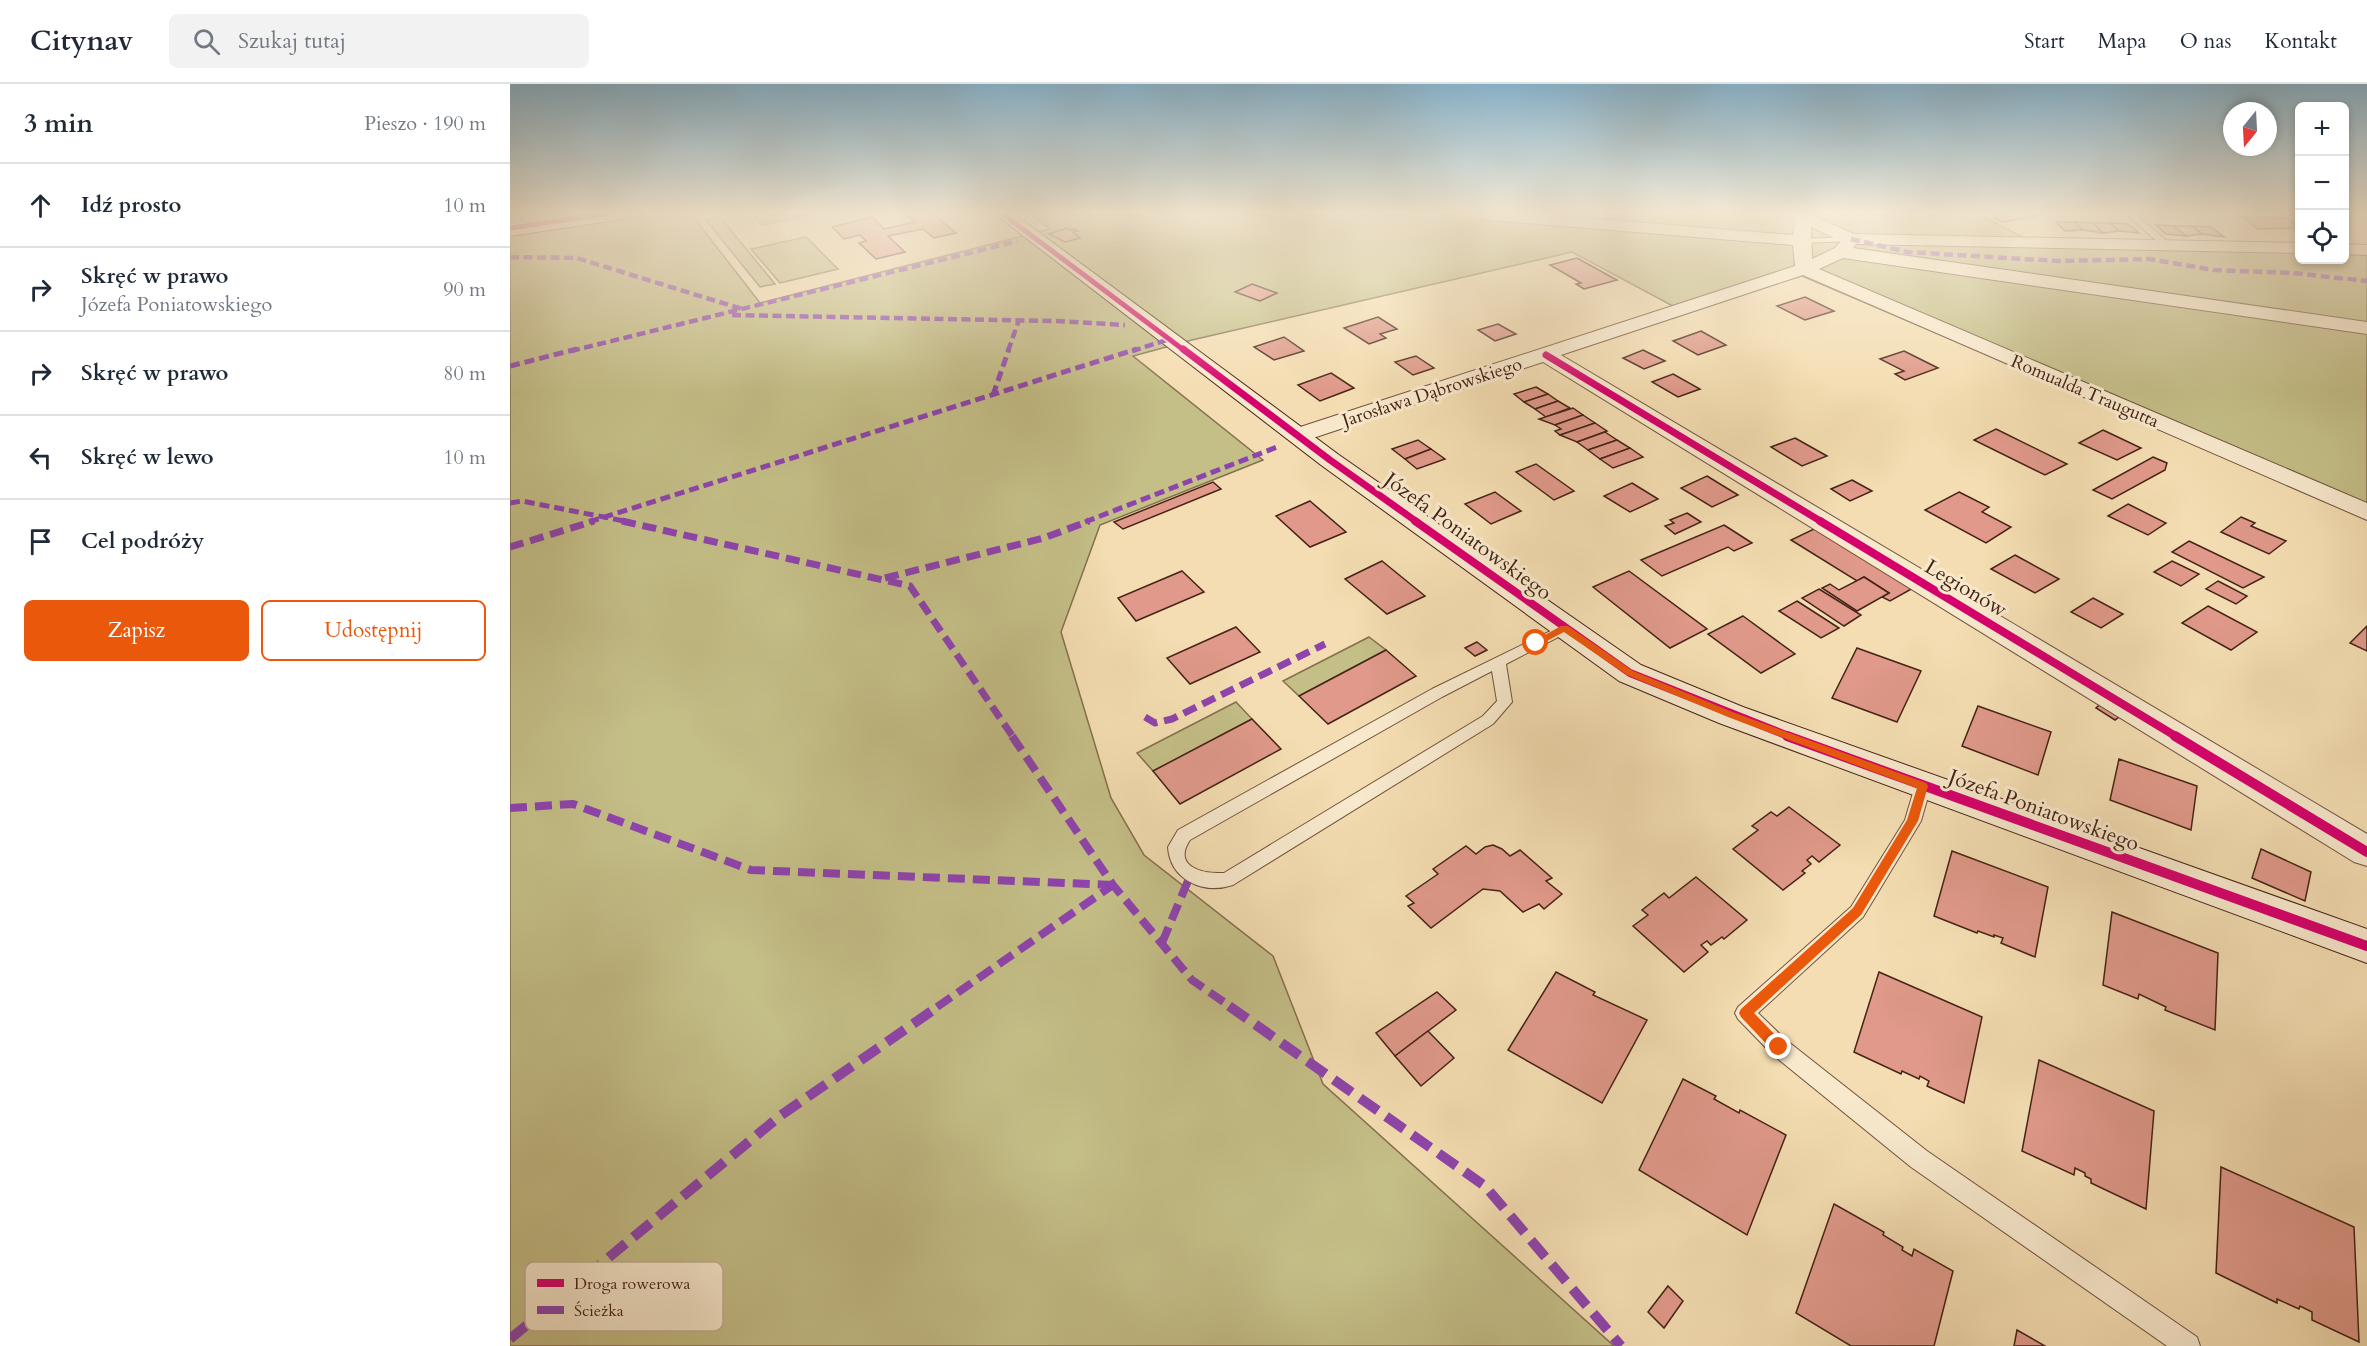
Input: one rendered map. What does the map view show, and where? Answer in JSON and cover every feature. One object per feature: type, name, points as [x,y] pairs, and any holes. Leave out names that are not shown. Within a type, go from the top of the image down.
[{"type":"street","name":"Józefa Poniatowskiego","points":[[1082,273],[1299,435],[1630,673],[1731,715],[2367,946]]},
{"type":"street","name":"Jarosława Dąbrowskiego","points":[[1299,435],[1546,356],[1792,273]]},
{"type":"street","name":"Romualda Traugutta","points":[[1813,273],[2367,512]]},
{"type":"street","points":[[2021,273],[2367,328]]},
{"type":"street","name":"Legionów","points":[[1546,356],[2367,852]]},
{"type":"lane","points":[[1498,661],[1505,702],[1488,720],[1227,880],[1207,881],[1190,876],[1177,860],[1176,847],[1184,835],[1498,661],[1565,628]]},
{"type":"lane","points":[[1923,786],[1912,821],[1857,912],[1745,1013],[1779,1047],[1919,1160],[2188,1346]]},
{"type":"shaded area","points":[[510,273],[737,273],[760,303],[878,273],[1482,273],[1192,340],[1133,356],[1263,460],[1100,525],[1061,632],[1111,798],[1144,855],[1273,956],[1323,1084],[1614,1346],[510,1346]]},
{"type":"shaded area","points":[[749,273],[766,273],[775,284],[760,287]]},
{"type":"shaded area","points":[[771,273],[822,273],[780,283]]},
{"type":"shaded area","points":[[1611,273],[2367,273],[2367,516],[1802,276],[1682,311]]},
{"type":"shaded area","points":[[1369,637],[1386,650],[1299,696],[1283,681]]},
{"type":"shaded area","points":[[1236,702],[1252,719],[1153,771],[1137,753]]},
{"type":"building","points":[[1564,273],[1604,273],[1617,280],[1584,289],[1576,284],[1581,283]]},
{"type":"building","points":[[1252,284],[1277,293],[1260,301],[1235,292]]},
{"type":"building","points":[[1805,297],[1834,311],[1805,320],[1777,306]]},
{"type":"building","points":[[1378,317],[1397,329],[1380,334],[1386,338],[1369,344],[1344,328]]},
{"type":"building","points":[[1498,324],[1516,334],[1495,341],[1478,330]]},
{"type":"building","points":[[1701,331],[1726,345],[1698,355],[1673,341]]},
{"type":"building","points":[[1284,337],[1304,351],[1274,360],[1254,347]]},
{"type":"building","points":[[1643,350],[1665,361],[1644,369],[1623,358]]},
{"type":"building","points":[[1904,351],[1938,368],[1905,380],[1895,374],[1904,371],[1880,359]]},
{"type":"building","points":[[1416,356],[1434,368],[1413,375],[1395,362]]},
{"type":"building","points":[[1331,373],[1354,388],[1320,401],[1298,385]]},
{"type":"building","points":[[1673,374],[1700,389],[1678,397],[1652,382]]},
{"type":"building","points":[[1536,387],[1548,394],[1524,402],[1514,394]]},
{"type":"building","points":[[1548,394],[1558,401],[1535,409],[1524,402]]},
{"type":"building","points":[[1558,401],[1570,408],[1546,417],[1535,409]]},
{"type":"building","points":[[1573,408],[1583,415],[1555,425],[1539,419]]},
{"type":"building","points":[[1583,415],[1595,423],[1560,435],[1555,431],[1561,429],[1555,425]]},
{"type":"building","points":[[1595,423],[1607,431],[1577,442],[1560,435]]},
{"type":"building","points":[[1996,429],[2067,464],[2045,475],[1974,440]]},
{"type":"building","points":[[2103,430],[2141,448],[2117,460],[2079,443]]},
{"type":"building","points":[[1605,432],[1617,440],[1588,450],[1577,442]]},
{"type":"building","points":[[1795,438],[1827,456],[1802,466],[1771,447]]},
{"type":"building","points":[[1418,440],[1431,449],[1405,459],[1392,449]]},
{"type":"building","points":[[1617,440],[1630,448],[1600,459],[1588,450]]},
{"type":"building","points":[[1630,448],[1643,457],[1613,468],[1600,459]]},
{"type":"building","points":[[1431,449],[1445,459],[1417,469],[1405,459]]},
{"type":"building","points":[[2153,457],[2167,463],[2165,470],[2112,499],[2093,490]]},
{"type":"building","points":[[1536,464],[1574,491],[1554,500],[1516,472]]},
{"type":"building","points":[[1707,476],[1738,495],[1712,507],[1681,488]]},
{"type":"building","points":[[1852,480],[1872,491],[1850,501],[1831,489]]},
{"type":"building","points":[[1213,482],[1221,489],[1123,529],[1114,522]]},
{"type":"building","points":[[1632,483],[1658,499],[1630,512],[1604,496]]},
{"type":"building","points":[[1495,492],[1521,511],[1491,524],[1465,504]]},
{"type":"building","points":[[1959,492],[1989,507],[1982,512],[2011,527],[1986,543],[1925,510]]},
{"type":"building","points":[[1310,501],[1346,532],[1310,547],[1276,516]]},
{"type":"building","points":[[2128,504],[2166,523],[2148,535],[2108,516]]},
{"type":"building","points":[[1687,513],[1701,522],[1675,534],[1665,526],[1674,523],[1670,520]]},
{"type":"building","points":[[2241,517],[2255,523],[2251,526],[2286,541],[2269,554],[2221,532]]},
{"type":"building","points":[[1724,525],[1752,543],[1734,551],[1728,547],[1662,576],[1641,560]]},
{"type":"building","points":[[1816,528],[1915,587],[1890,601],[1882,597],[1889,593],[1864,577],[1857,581],[1791,540]]},
{"type":"building","points":[[2189,541],[2264,577],[2243,588],[2172,552]]},
{"type":"building","points":[[2015,555],[2059,579],[2035,593],[1991,569]]},
{"type":"building","points":[[1382,561],[1425,596],[1387,614],[1345,579]]},
{"type":"building","points":[[2172,561],[2199,574],[2181,586],[2154,572]]},
{"type":"building","points":[[1182,571],[1204,592],[1136,621],[1118,598]]},
{"type":"building","points":[[1629,571],[1707,629],[1670,648],[1593,587]]},
{"type":"building","points":[[1864,577],[1889,593],[1857,611],[1822,588],[1830,584],[1839,590]]},
{"type":"building","points":[[2218,581],[2247,596],[2236,604],[2206,589]]},
{"type":"building","points":[[1819,589],[1861,615],[1844,626],[1802,598]]},
{"type":"building","points":[[2093,598],[2123,614],[2101,628],[2071,612]]},
{"type":"building","points":[[1797,601],[1839,628],[1821,638],[1779,611]]},
{"type":"building","points":[[2208,606],[2257,632],[2231,650],[2182,623]]},
{"type":"building","points":[[1743,616],[1795,654],[1761,673],[1708,634]]},
{"type":"building","points":[[2367,626],[2367,651],[2350,643]]},
{"type":"building","points":[[1236,627],[1260,652],[1190,684],[1167,658]]},
{"type":"building","points":[[1477,642],[1487,650],[1475,656],[1465,648]]},
{"type":"building","points":[[1857,648],[1921,671],[1897,722],[1832,698]]},
{"type":"building","points":[[1386,650],[1416,676],[1328,724],[1299,696]]},
{"type":"building","points":[[2103,702],[2123,714],[2115,720],[2096,708]]},
{"type":"building","points":[[1978,706],[2051,732],[2038,775],[1962,746]]},
{"type":"building","points":[[1252,719],[1281,749],[1180,804],[1153,771]]},
{"type":"building","points":[[2119,759],[2197,786],[2191,830],[2110,800]]},
{"type":"building","points":[[1789,807],[1840,845],[1819,862],[1812,856],[1807,860],[1811,864],[1802,871],[1805,873],[1783,890],[1733,849],[1758,830],[1752,826],[1771,812],[1777,816]]},
{"type":"building","points":[[1493,845],[1510,856],[1520,850],[1552,878],[1546,881],[1562,894],[1544,909],[1539,904],[1523,912],[1500,891],[1483,889],[1431,928],[1408,906],[1414,903],[1406,896],[1438,874],[1433,869],[1466,846],[1476,854],[1485,847]]},
{"type":"building","points":[[2261,849],[2311,872],[2305,901],[2252,878]]},
{"type":"building","points":[[1952,851],[2048,887],[2035,957],[2001,943],[2003,938],[1978,931],[1977,933],[1934,916]]},
{"type":"building","points":[[1696,877],[1747,920],[1724,939],[1722,937],[1711,945],[1707,941],[1701,945],[1708,952],[1684,972],[1633,926],[1648,915],[1642,910],[1664,893],[1669,898]]},
{"type":"building","points":[[2112,912],[2218,953],[2215,1030],[2165,1010],[2166,1007],[2139,994],[2138,999],[2103,985]]},
{"type":"building","points":[[1556,972],[1595,992],[1593,995],[1647,1020],[1602,1103],[1508,1050]]},
{"type":"building","points":[[1879,972],[1982,1017],[1964,1103],[1927,1086],[1929,1081],[1920,1076],[1919,1079],[1902,1071],[1901,1074],[1854,1052]]},
{"type":"building","points":[[1437,992],[1456,1010],[1395,1056],[1376,1033]]},
{"type":"building","points":[[1428,1031],[1454,1058],[1421,1086],[1395,1056]]},
{"type":"building","points":[[2039,1060],[2154,1111],[2146,1209],[2091,1183],[2091,1179],[2085,1176],[2085,1173],[2075,1168],[2074,1175],[2022,1151]]},
{"type":"building","points":[[1683,1079],[1716,1096],[1714,1099],[1739,1113],[1740,1110],[1786,1135],[1747,1235],[1639,1170]]},
{"type":"building","points":[[2221,1167],[2354,1227],[2359,1342],[2312,1320],[2312,1312],[2300,1306],[2299,1309],[2277,1299],[2277,1303],[2216,1273]]},
{"type":"building","points":[[1834,1204],[1884,1232],[1883,1235],[1903,1247],[1902,1250],[1912,1256],[1914,1249],[1953,1271],[1934,1346],[1851,1346],[1796,1313]]},
{"type":"building","points":[[1668,1286],[1683,1301],[1664,1328],[1648,1312]]},
{"type":"building","points":[[2017,1330],[2045,1346],[2014,1346]]},
{"type":"marked path","points":[[625,273],[742,309]]},
{"type":"marked path","points":[[510,366],[888,273]]},
{"type":"marked path","points":[[2290,273],[2367,281]]},
{"type":"marked path","points":[[732,315],[1057,321],[1125,325]]},
{"type":"marked path","points":[[993,395],[1019,320]]},
{"type":"marked path","points":[[510,547],[1170,339]]},
{"type":"marked path","points":[[885,578],[1044,538],[1277,447]]},
{"type":"marked path","points":[[510,503],[522,501],[606,517],[910,586],[1113,885],[1192,980],[1485,1186],[1621,1346]]},
{"type":"marked path","points":[[1145,717],[1155,723],[1172,719],[1325,644]]},
{"type":"marked path","points":[[510,808],[573,804],[751,870],[1113,885]]},
{"type":"marked path","points":[[1162,943],[1190,876]]},
{"type":"marked path","points":[[603,1262],[780,1116],[1113,885]]},
{"type":"marked path","points":[[510,1339],[525,1327]]},
{"type":"cycle path","points":[[1081,273],[1330,460],[1630,673],[1731,715],[2367,946]]},
{"type":"cycle path","points":[[1546,355],[2367,852]]},
{"type":"route","points":[[1536,643],[1565,628],[1630,673],[1731,715],[1923,786],[1912,821],[1857,912],[1745,1013],[1779,1047]]}]
